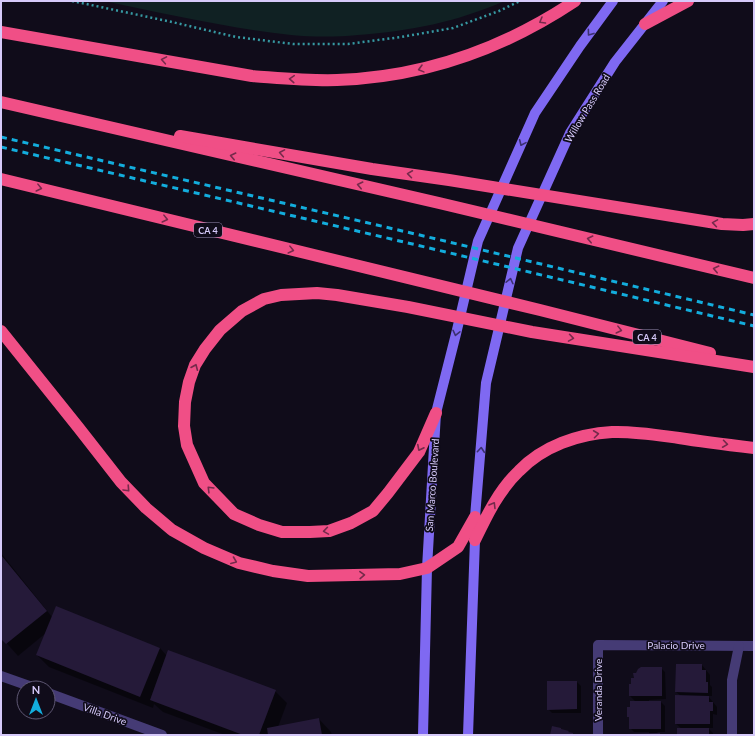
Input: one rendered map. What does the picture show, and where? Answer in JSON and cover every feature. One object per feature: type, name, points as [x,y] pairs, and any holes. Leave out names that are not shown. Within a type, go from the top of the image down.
[{"type":"highway","points":[[1,32],[252,76],[336,80],[375,77],[414,71],[449,62],[486,49],[523,32],[559,12],[575,1]]},
{"type":"highway","points":[[645,24],[688,1]]},
{"type":"highway","points":[[1,102],[754,278]]},
{"type":"highway","points":[[52,114],[372,169],[722,224],[754,224]]},
{"type":"highway","name":"CA 4","points":[[1,179],[540,310],[754,366]]},
{"type":"highway","points":[[436,413],[419,452],[373,511],[351,523],[329,531],[310,532],[282,532],[259,525],[234,514],[204,483],[187,445],[184,426],[185,402],[189,382],[195,365],[205,349],[220,330],[242,311],[264,299],[281,295],[310,293],[337,295],[408,307],[532,332],[754,366]]},
{"type":"highway","points":[[1,331],[121,482],[146,508],[172,530],[204,548],[239,563],[273,571],[308,576],[400,574],[427,568],[458,547],[475,517]]},
{"type":"highway","points":[[475,540],[486,517],[502,490],[519,470],[539,454],[561,442],[585,435],[613,432],[641,433],[754,448]]},
{"type":"main road","name":"San Marco Boulevard","points":[[423,735],[427,568],[436,413],[478,240],[535,113],[580,46],[613,1]]},
{"type":"main road","name":"Willow Pass Road","points":[[475,517],[486,383],[518,248],[570,133],[614,62],[664,1]]},
{"type":"main road","points":[[468,735],[475,517]]},
{"type":"street","name":"Palacio Drive","points":[[598,645],[754,646]]},
{"type":"street","name":"Veranda Drive","points":[[598,645],[598,735]]},
{"type":"street","points":[[732,735],[732,680],[739,646]]},
{"type":"street","points":[[1,676],[16,681]]},
{"type":"street","name":"Villa Drive","points":[[56,696],[162,735]]},
{"type":"path","points":[[72,1],[236,37],[293,44],[348,44],[453,28],[499,11],[520,1]]},
{"type":"shaded area","points":[[104,1],[505,1],[469,15],[415,28],[350,36],[308,36],[244,29]]},
{"type":"building","points":[[1,555],[47,611],[6,644],[1,639]]},
{"type":"building","points":[[56,606],[160,648],[140,697],[36,655]]},
{"type":"building","points":[[168,650],[276,690],[259,735],[243,735],[150,700]]},
{"type":"building","points":[[676,664],[702,664],[702,670],[706,670],[708,693],[675,692]]},
{"type":"building","points":[[641,667],[662,667],[662,696],[629,696],[629,684],[631,684],[631,678],[634,678],[633,673],[636,673]]},
{"type":"building","points":[[547,681],[577,681],[577,709],[547,710]]},
{"type":"building","points":[[675,695],[709,696],[709,702],[713,702],[713,711],[710,711],[710,724],[675,724]]},
{"type":"building","points":[[630,701],[661,701],[661,729],[629,729],[627,707],[630,707]]},
{"type":"building","points":[[319,718],[322,735],[268,735],[267,728]]},
{"type":"building","points":[[552,726],[569,731],[568,732],[573,733],[573,735],[550,735]]},
{"type":"building","points":[[677,728],[709,728],[709,735],[677,735]]},
{"type":"building","points":[[660,733],[660,735],[625,735],[625,734]]},
{"type":"railway","points":[[1,137],[754,315]]},
{"type":"railway","points":[[1,147],[754,326]]}]
